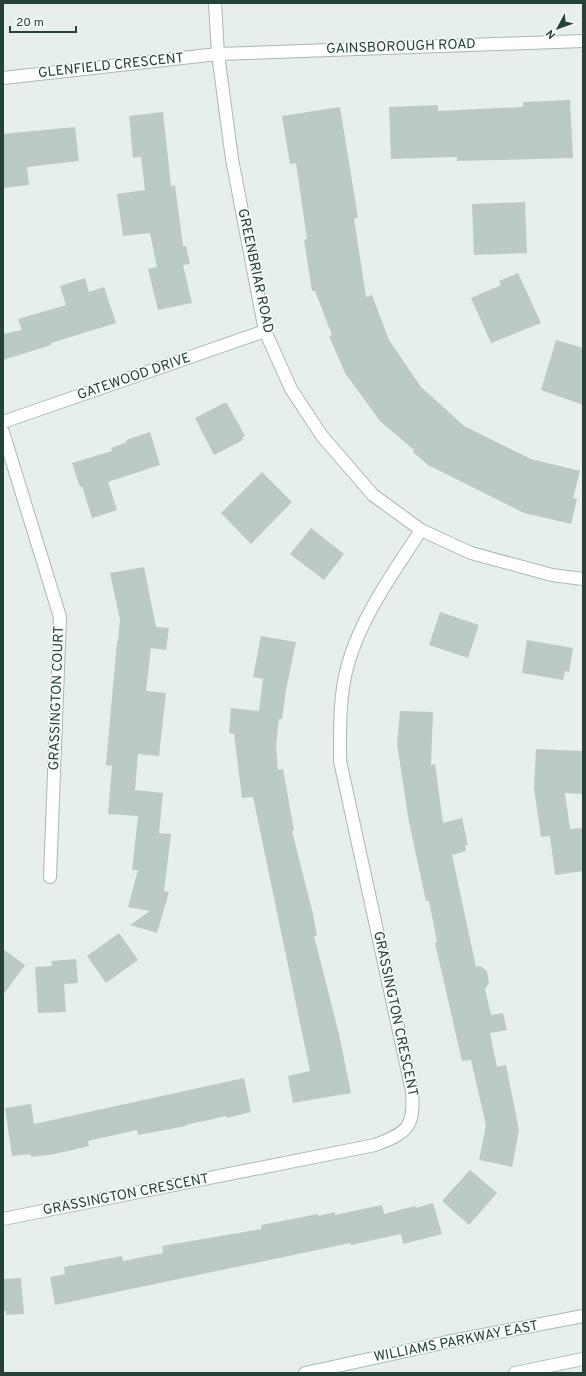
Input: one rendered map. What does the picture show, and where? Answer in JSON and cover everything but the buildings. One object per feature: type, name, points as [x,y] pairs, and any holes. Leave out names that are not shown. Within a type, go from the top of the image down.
[{"type":"street","name":"GREENBRIAR ROAD","points":[[215,3],[218,54],[232,159],[265,331],[291,389],[322,436],[373,495],[421,530],[471,553],[552,575],[583,579]]},
{"type":"street","name":"GAINSBOROUGH ROAD","points":[[218,54],[583,41]]},
{"type":"street","name":"GLENFIELD CRESCENT","points":[[3,78],[218,54]]},
{"type":"street","name":"GATEWOOD DRIVE","points":[[3,422],[265,331]]},
{"type":"street","name":"GRASSINGTON COURT","points":[[3,432],[60,617],[50,877]]},
{"type":"street","name":"GRASSINGTON CRESCENT","points":[[3,1219],[375,1145],[396,1137],[408,1126],[414,1108],[412,1091],[340,761],[340,708],[348,664],[361,630],[374,604],[421,530]]},
{"type":"street","name":"WILLIAMS PARKWAY EAST","points":[[305,1373],[448,1342],[583,1316]]},
{"type":"street","points":[[515,1373],[583,1359]]}]
